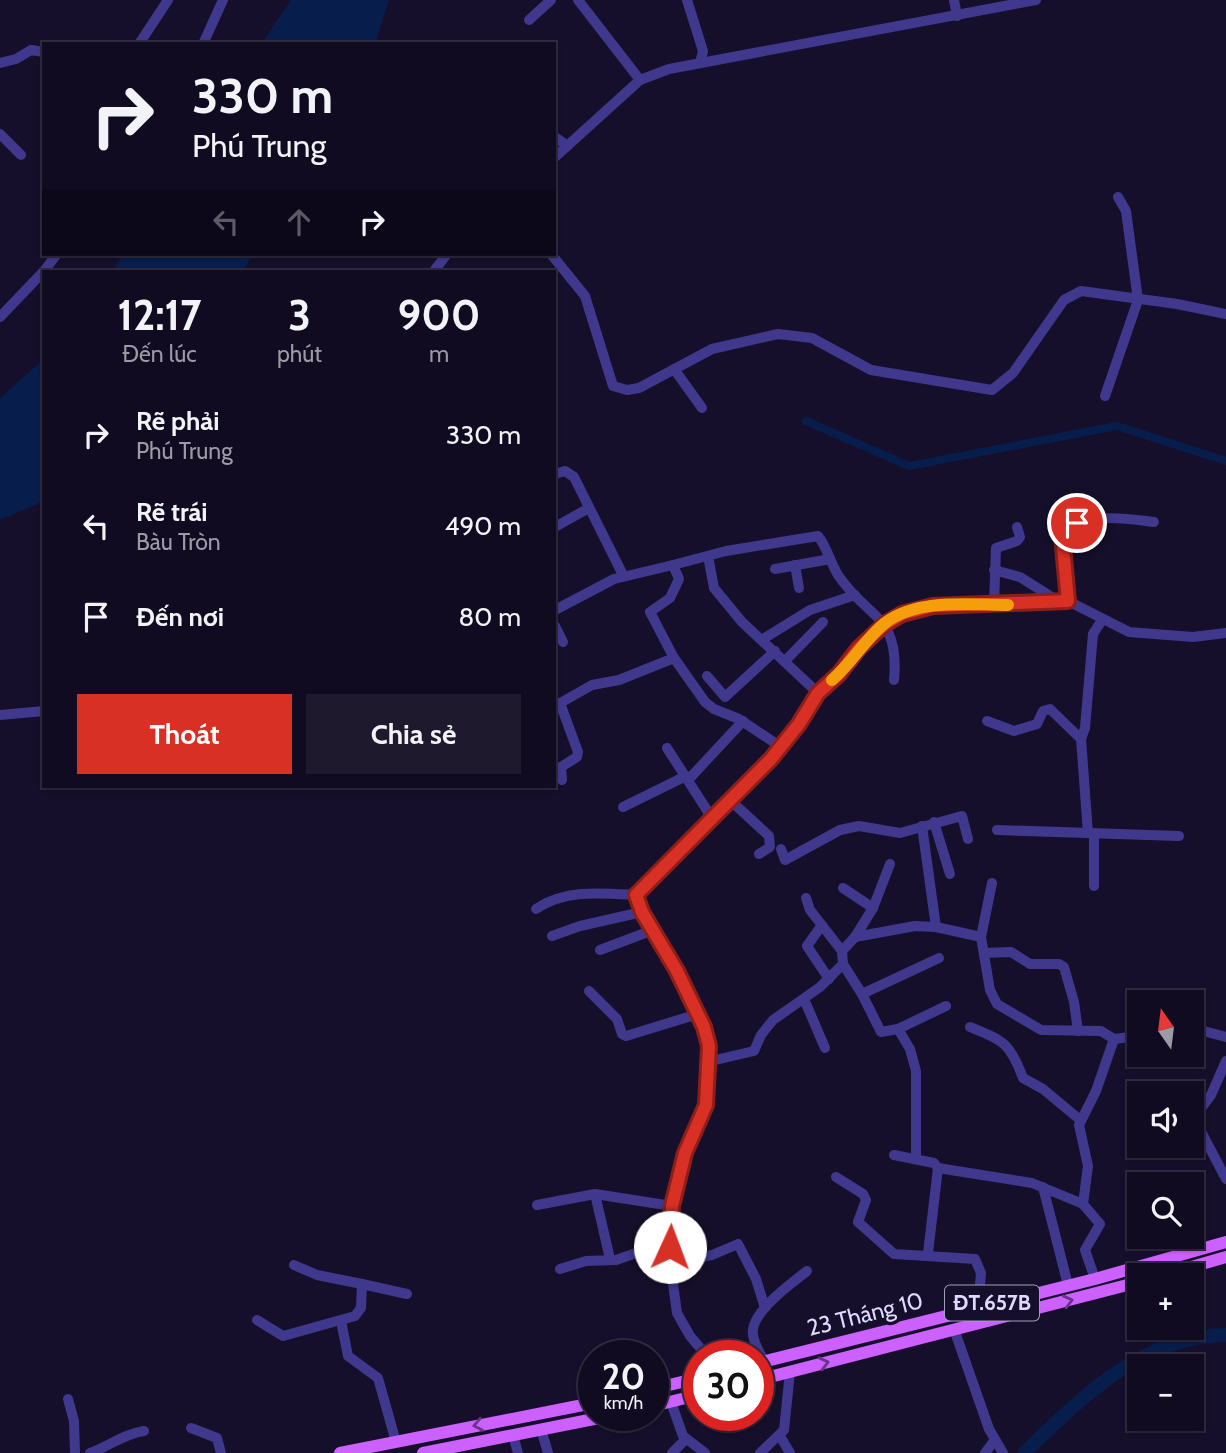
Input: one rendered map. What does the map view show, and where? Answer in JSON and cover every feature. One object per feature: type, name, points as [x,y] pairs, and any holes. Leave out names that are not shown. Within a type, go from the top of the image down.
[{"type":"main road","name":"23 Tháng 10","points":[[774,1359],[1095,1279],[1226,1242]]},
{"type":"main road","points":[[1204,1264],[1226,1258]]},
{"type":"main road","name":"23 Tháng 10","points":[[774,1376],[1127,1285]]},
{"type":"main road","points":[[950,1314],[954,1329]]},
{"type":"main road","points":[[671,1402],[683,1399]]},
{"type":"main road","points":[[340,1453],[398,1448],[509,1419],[578,1405]]},
{"type":"main road","points":[[537,1414],[541,1429]]},
{"type":"main road","points":[[509,1419],[513,1435]]},
{"type":"main road","points":[[423,1453],[578,1422]]},
{"type":"street","points":[[140,42],[167,0]]},
{"type":"street","points":[[204,42],[223,0]]},
{"type":"street","points":[[529,20],[551,0]]},
{"type":"street","points":[[578,0],[640,80]]},
{"type":"street","points":[[687,0],[703,51],[700,63]]},
{"type":"street","points":[[954,0],[957,16]]},
{"type":"street","points":[[556,156],[640,80],[669,69],[1037,0]]},
{"type":"street","points":[[0,63],[16,59],[31,50],[42,52]]},
{"type":"street","points":[[556,138],[568,146]]},
{"type":"street","points":[[1,139],[22,155]]},
{"type":"street","points":[[1105,397],[1138,300],[1126,211],[1118,197]]},
{"type":"street","points":[[45,270],[55,256]]},
{"type":"street","points":[[434,270],[445,256]]},
{"type":"street","points":[[553,256],[585,296],[613,386],[627,390],[639,388],[691,358],[731,342],[768,334],[804,335],[872,370],[992,390],[1013,373],[1047,323],[1072,295],[1082,291],[1177,304],[1226,314]]},
{"type":"street","points":[[0,317],[42,273]]},
{"type":"street","points":[[674,369],[702,408]]},
{"type":"street","points":[[556,474],[565,471],[574,477],[623,575]]},
{"type":"street","points":[[556,526],[589,508]]},
{"type":"street","points":[[1063,601],[1064,530],[1088,519],[1102,517],[1154,522]]},
{"type":"street","points":[[994,605],[996,548],[1017,541],[1020,537],[1017,527]]},
{"type":"street","points":[[556,609],[623,575],[818,536],[855,595],[885,624],[894,645],[894,680]]},
{"type":"street","points":[[708,556],[714,588],[742,622],[818,693]]},
{"type":"street","points":[[775,569],[830,559]]},
{"type":"street","points":[[673,565],[678,579],[670,598],[650,612],[674,658],[705,702],[743,721],[781,747]]},
{"type":"street","points":[[794,565],[799,588]]},
{"type":"street","points":[[994,570],[1020,577],[1129,632],[1162,636],[1226,633]]},
{"type":"street","points":[[763,639],[810,610],[855,595]]},
{"type":"street","points":[[536,909],[556,897],[604,893],[636,895],[781,747],[818,693],[885,624],[912,610],[933,606],[1063,601]]},
{"type":"street","points":[[1094,886],[1081,739],[1085,728],[1093,634],[1102,620]]},
{"type":"street","points":[[785,661],[824,622]]},
{"type":"street","points":[[556,628],[563,642]]},
{"type":"street","points":[[707,676],[725,697],[775,651]]},
{"type":"street","points":[[562,780],[561,767],[577,757],[578,752],[557,704],[592,685],[620,680],[674,658]]},
{"type":"street","points":[[987,721],[1017,730],[1037,724],[1043,711],[1050,709],[1081,739]]},
{"type":"street","points":[[0,715],[42,711]]},
{"type":"street","points":[[623,807],[687,777],[743,721]]},
{"type":"street","points":[[667,748],[712,818]]},
{"type":"street","points":[[730,800],[769,836],[771,847],[759,854]]},
{"type":"street","points":[[781,849],[785,860],[840,830],[859,826],[900,833],[962,816],[968,839]]},
{"type":"street","points":[[934,822],[950,874]]},
{"type":"street","points":[[922,826],[936,927]]},
{"type":"street","points":[[997,830],[1179,836]]},
{"type":"street","points":[[842,951],[855,937],[873,908],[890,864]]},
{"type":"street","points":[[992,883],[981,937],[990,990],[997,1004],[1041,1030],[1101,1031],[1114,1039],[1127,1037]]},
{"type":"street","points":[[843,888],[873,908]]},
{"type":"street","points":[[636,895],[642,912],[698,1014],[707,1035],[711,1061],[706,1105],[685,1153],[672,1206],[670,1262],[677,1313],[693,1340]]},
{"type":"street","points":[[806,898],[842,951],[843,964],[881,1032],[898,1029],[946,1006]]},
{"type":"street","points":[[552,936],[589,923],[642,912]]},
{"type":"street","points":[[822,925],[807,946],[829,979]]},
{"type":"street","points":[[855,937],[915,926],[936,927],[981,937]]},
{"type":"street","points":[[600,950],[653,930]]},
{"type":"street","points":[[984,953],[1012,952],[1030,964],[1059,964],[1064,967],[1074,1002],[1078,1031]]},
{"type":"street","points":[[862,994],[939,958]]},
{"type":"street","points":[[711,1061],[754,1051],[761,1035],[774,1020],[829,979],[843,964]]},
{"type":"street","points":[[589,991],[612,1014],[622,1034],[626,1036],[698,1014]]},
{"type":"street","points":[[804,999],[825,1048]]},
{"type":"street","points":[[970,1027],[1003,1041],[1013,1050],[1023,1078],[1043,1089],[1079,1119],[1088,1166],[1083,1204]]},
{"type":"street","points":[[898,1029],[910,1049],[916,1071],[916,1158]]},
{"type":"street","points":[[1204,1031],[1226,1037]]},
{"type":"street","points":[[1079,1119],[1096,1091],[1114,1039]]},
{"type":"street","points":[[1204,1102],[1226,1061]]},
{"type":"street","points":[[1204,1139],[1226,1179]]},
{"type":"street","points":[[894,1155],[934,1163],[938,1168],[1043,1187],[1083,1204],[1100,1224],[1085,1250],[1095,1279]]},
{"type":"street","points":[[928,1253],[938,1168]]},
{"type":"street","points":[[836,1177],[863,1194],[866,1200],[858,1222],[883,1245],[901,1256],[928,1253],[975,1259],[981,1273],[978,1307]]},
{"type":"street","points":[[1043,1187],[1068,1285]]},
{"type":"street","points":[[537,1205],[595,1194],[672,1206]]},
{"type":"street","points":[[595,1194],[610,1259]]},
{"type":"street","points":[[670,1262],[712,1255],[738,1244],[756,1279],[765,1308]]},
{"type":"street","points":[[560,1269],[586,1261],[670,1247]]},
{"type":"street","points":[[293,1265],[317,1275],[407,1294]]},
{"type":"street","points":[[755,1340],[752,1330],[765,1308],[807,1271]]},
{"type":"street","points":[[257,1320],[283,1336],[341,1321],[359,1313],[362,1284]]},
{"type":"street","points":[[341,1321],[348,1356],[378,1378],[398,1448]]},
{"type":"street","points":[[954,1329],[994,1441],[1003,1453]]},
{"type":"street","points":[[760,1453],[780,1436],[786,1421],[790,1372]]},
{"type":"street","points":[[68,1399],[74,1421],[75,1453]]},
{"type":"street","points":[[671,1402],[687,1439],[705,1453]]},
{"type":"street","points":[[191,1428],[217,1438],[221,1453]]},
{"type":"street","points":[[541,1429],[548,1453]]},
{"type":"street","points":[[90,1453],[106,1447],[123,1435],[144,1431]]},
{"type":"street","points":[[513,1435],[518,1453]]},
{"type":"street","points":[[780,1436],[790,1453]]},
{"type":"street","points":[[672,1453],[687,1439]]},
{"type":"street","points":[[985,1453],[994,1441]]},
{"type":"water","points":[[291,0],[389,0],[376,42],[262,42]]},
{"type":"water","points":[[122,256],[252,256],[244,270],[114,270]]},
{"type":"water","points":[[42,361],[42,502],[0,520],[0,398]]},
{"type":"waterway","points":[[806,421],[909,466],[1117,426],[1226,461]]},
{"type":"waterway","points":[[1024,1453],[1067,1412],[1114,1374],[1167,1346],[1196,1338],[1226,1335]]},
{"type":"slow traffic","points":[[832,680],[859,648],[885,624],[902,614],[933,606],[1008,605]]},
{"type":"route","points":[[670,1247],[672,1206],[685,1153],[706,1105],[711,1061],[704,1027],[667,952],[642,912],[636,895],[771,759],[799,724],[818,693],[885,624],[912,610],[933,606],[1068,601],[1065,544],[1062,536],[1064,530],[1077,523]]}]
